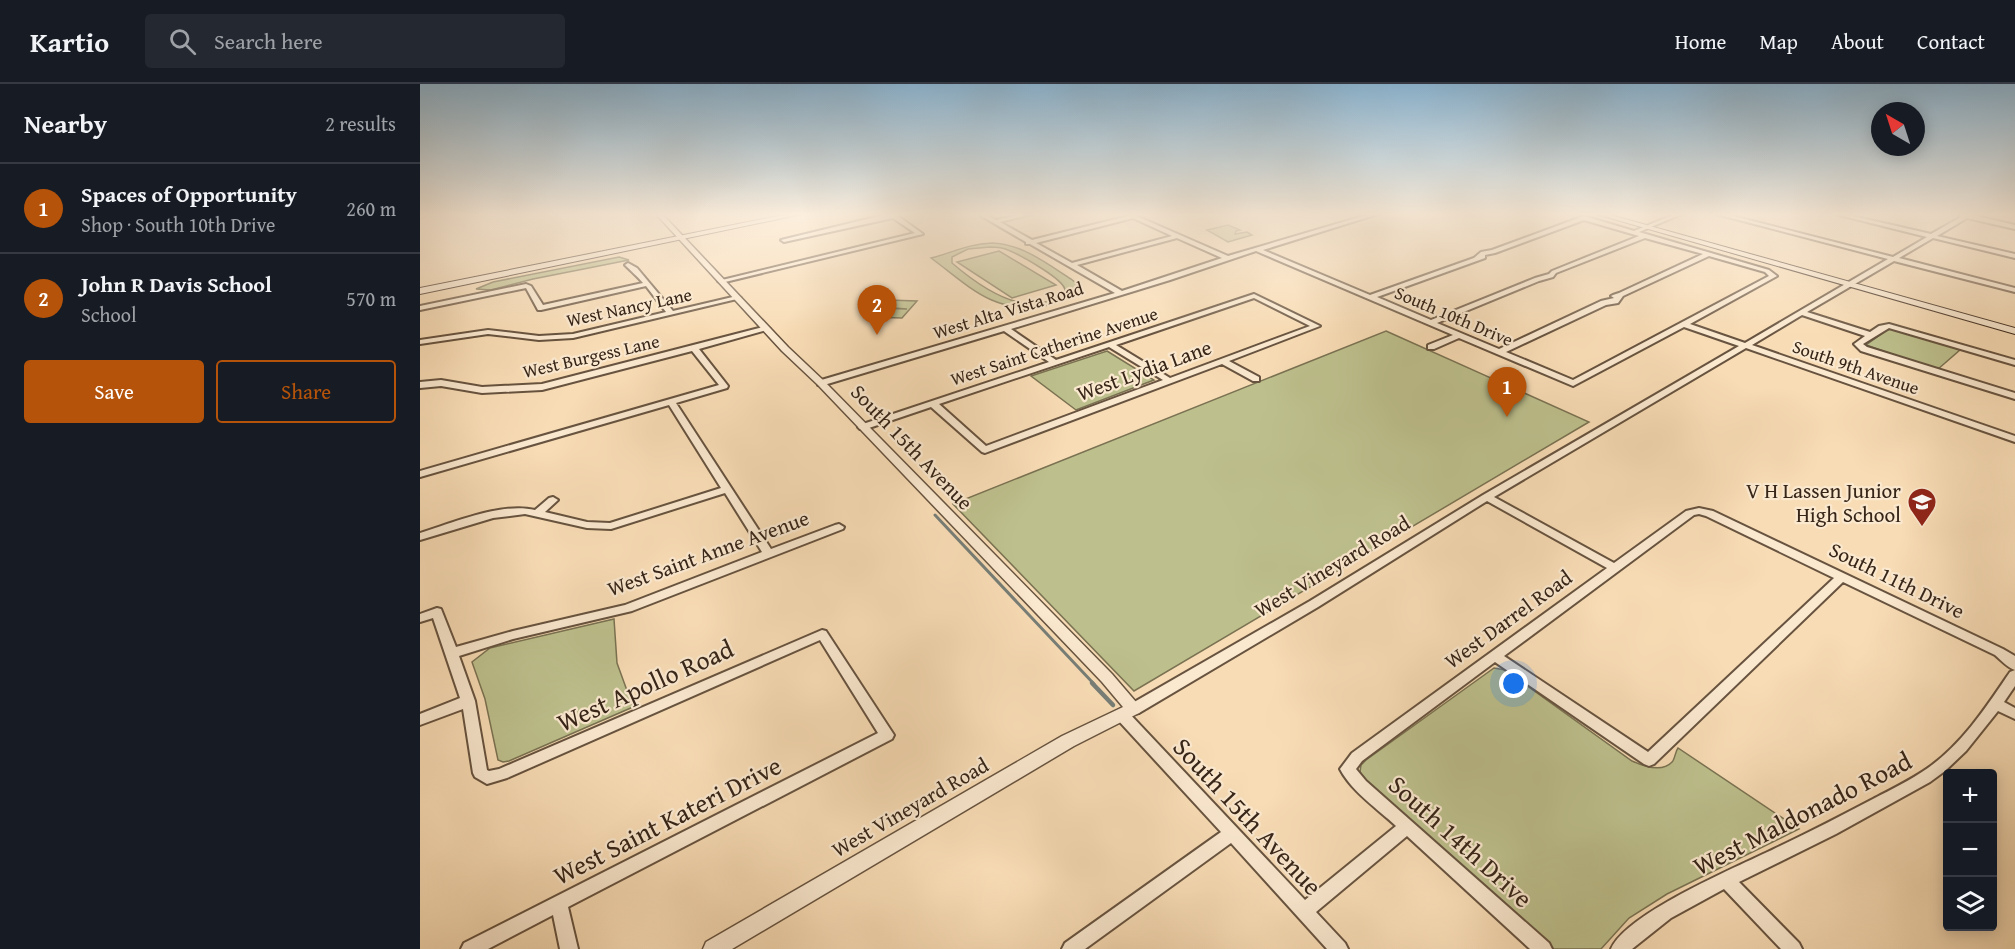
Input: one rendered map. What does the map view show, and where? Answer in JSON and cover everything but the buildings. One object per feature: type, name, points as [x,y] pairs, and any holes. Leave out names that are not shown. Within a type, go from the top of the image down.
[{"type":"main road","points":[[420,291],[600,254]]},
{"type":"main road","points":[[1744,254],[2015,331]]},
{"type":"street","name":"South 15th Avenue","points":[[696,254],[766,329],[1107,678],[1128,712],[1232,833],[1339,949]]},
{"type":"street","points":[[721,281],[834,254]]},
{"type":"street","points":[[1049,254],[1121,293]]},
{"type":"street","points":[[1070,266],[1112,254]]},
{"type":"street","points":[[1220,254],[1228,258]]},
{"type":"street","name":"West Alta Vista Road","points":[[821,383],[1121,293],[1240,254]]},
{"type":"street","name":"South 10th Drive","points":[[1270,254],[1573,383],[1686,325]]},
{"type":"street","points":[[1371,297],[1492,254]]},
{"type":"street","points":[[1431,323],[1537,279],[1551,276],[1554,272],[1598,254]]},
{"type":"street","points":[[1876,254],[2015,290]]},
{"type":"street","name":"West Vineyard Road","points":[[713,949],[1068,741],[1128,712],[1314,604],[1487,497],[1902,254]]},
{"type":"street","points":[[1499,352],[1604,303],[1615,301],[1621,295],[1709,255],[1774,274],[1686,325]]},
{"type":"street","points":[[628,265],[635,269],[671,313]]},
{"type":"street","points":[[453,284],[459,300]]},
{"type":"street","points":[[420,308],[526,286],[529,287],[541,308],[647,284]]},
{"type":"street","name":"West Lydia Lane","points":[[933,404],[984,450],[1316,326],[1254,296]]},
{"type":"street","name":"West Saint Catherine Avenue","points":[[863,427],[1254,296]]},
{"type":"street","name":"West Nancy Lane","points":[[420,342],[488,332],[539,338],[573,336],[737,298]]},
{"type":"street","points":[[1802,314],[1871,335]]},
{"type":"street","name":"South 9th Avenue","points":[[1686,325],[2015,439]]},
{"type":"street","points":[[2015,363],[1889,326],[1859,343],[1859,346],[2015,396]]},
{"type":"street","points":[[1005,328],[1055,363]]},
{"type":"street","name":"West Burgess Lane","points":[[420,385],[441,383],[482,390],[542,387],[766,329]]},
{"type":"street","points":[[1431,347],[1459,335]]},
{"type":"street","points":[[1111,345],[1170,381]]},
{"type":"street","points":[[420,474],[724,386],[694,348]]},
{"type":"street","points":[[1224,361],[1256,379]]},
{"type":"street","points":[[671,401],[769,554]]},
{"type":"street","points":[[420,537],[492,515],[525,511],[587,525],[611,526],[727,489]]},
{"type":"street","points":[[1487,497],[1615,568]]},
{"type":"street","points":[[538,513],[553,500]]},
{"type":"street","name":"West Darrel Road","points":[[1347,768],[1357,757],[1690,513],[1699,511]]},
{"type":"street","name":"South 11th Drive","points":[[1699,511],[1842,577],[2014,667]]},
{"type":"street","name":"West Saint Anne Avenue","points":[[452,654],[513,635],[628,608],[839,527]]},
{"type":"street","points":[[1495,656],[1649,760],[1842,577]]},
{"type":"street","points":[[420,618],[437,612],[468,701],[420,720]]},
{"type":"street","name":"West Apollo Road","points":[[468,701],[480,773],[487,778],[502,774],[822,634],[886,735]]},
{"type":"street","name":"West Maldonado Road","points":[[1620,949],[1663,913],[1815,838],[1918,782],[1941,766],[1960,748],[1995,704],[2014,667]]},
{"type":"street","points":[[1995,704],[2015,714]]},
{"type":"street","name":"West Saint Kateri Drive","points":[[470,949],[886,735]]},
{"type":"street","name":"South 14th Drive","points":[[1347,768],[1352,776],[1407,827],[1543,949]]},
{"type":"street","points":[[1304,911],[1407,827]]},
{"type":"street","points":[[1071,949],[1232,833]]},
{"type":"street","points":[[1727,880],[1793,949]]},
{"type":"street","points":[[559,903],[569,949]]},
{"type":"green space","points":[[943,254],[957,254],[952,257],[952,263],[977,282],[1006,298],[1022,303],[1037,304],[1052,300],[1065,290],[1063,285],[1050,274],[1016,254],[1032,254],[1071,279],[1076,283],[1077,290],[1057,303],[1026,307],[1010,306],[983,296],[931,258]]},
{"type":"green space","points":[[986,254],[1005,254],[1056,285],[1012,298],[957,262]]},
{"type":"green space","points":[[619,257],[629,260],[533,279],[491,290],[476,289],[493,282]]},
{"type":"green space","points":[[887,300],[917,301],[902,318],[870,317],[878,308],[907,309],[879,307]]},
{"type":"green space","points":[[1892,329],[1961,349],[1937,370],[1866,345]]},
{"type":"green space","points":[[1386,331],[1589,422],[1134,691],[953,504]]},
{"type":"green space","points":[[1107,351],[1154,380],[1076,410],[1031,376]]},
{"type":"green space","points":[[614,619],[617,663],[633,707],[509,761],[498,760],[485,699],[472,662],[490,648]]},
{"type":"green space","points":[[1494,668],[1505,670],[1632,761],[1647,766],[1663,767],[1672,762],[1678,748],[1799,829],[1667,894],[1629,918],[1601,949],[1553,949],[1365,780],[1360,772],[1361,765],[1366,760]]},
{"type":"waterway","points":[[935,515],[1094,684]]},
{"type":"waterway","points":[[1092,683],[1113,705]]},
{"type":"place","name":"John R Davis School","points":[[877,335]]},
{"type":"place","name":"Spaces of Opportunity","points":[[1507,417]]},
{"type":"place","name":"V H Lassen Junior High School","points":[[1922,528]]}]
